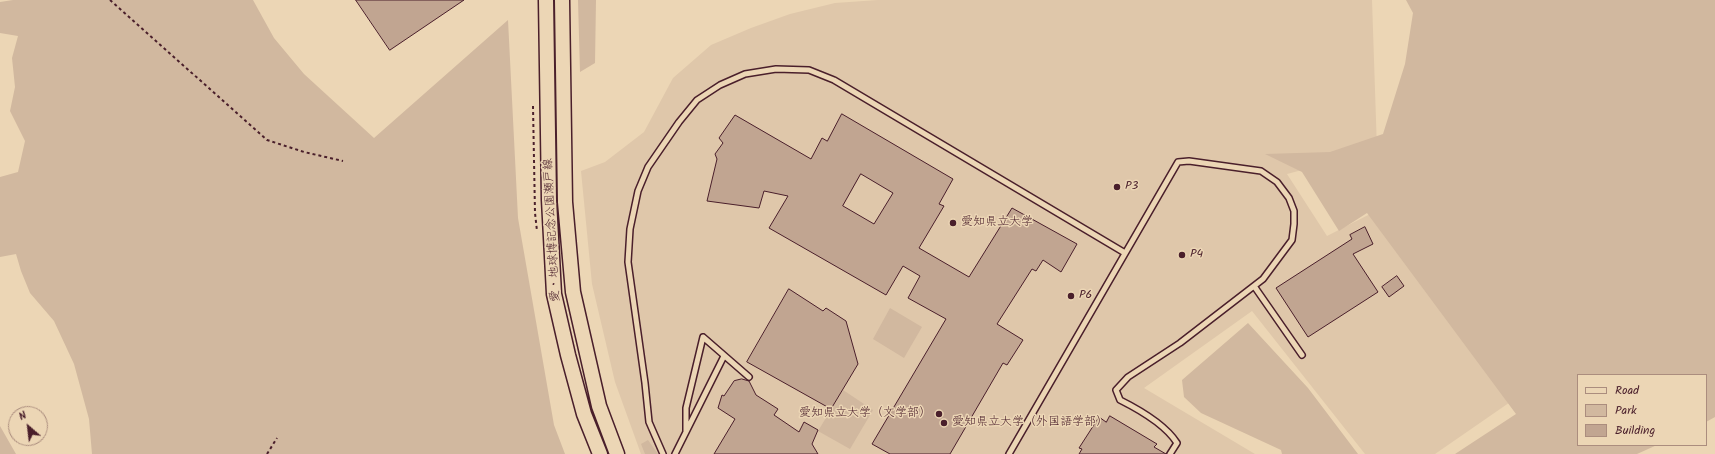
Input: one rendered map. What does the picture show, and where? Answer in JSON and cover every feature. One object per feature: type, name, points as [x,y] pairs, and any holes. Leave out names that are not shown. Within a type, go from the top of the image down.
[{"type":"main road","name":"愛・地球博記念公園瀬戸線","points":[[546,0],[549,200],[554,294],[568,355],[584,414],[600,454]]},
{"type":"main road","name":"愛・地球博記念公園瀬戸線","points":[[562,0],[565,202],[573,292],[599,406],[617,454]]},
{"type":"lane","points":[[663,454],[648,422],[645,384],[628,262],[630,229],[638,191],[648,167],[678,122],[697,100],[720,85],[746,74],[776,69],[809,70],[834,80],[1126,253]]},
{"type":"lane","points":[[1009,454],[1178,162],[1189,160],[1261,171],[1277,182],[1289,198],[1294,211],[1292,240],[1263,279],[1180,343],[1128,377],[1116,390],[1120,400],[1134,407],[1171,433],[1177,442],[1170,454]]},
{"type":"lane","points":[[1254,286],[1302,355]]},
{"type":"lane","points":[[686,431],[686,408],[703,337],[749,377]]},
{"type":"lane","points":[[675,454],[724,356]]},
{"type":"path","points":[[110,0],[267,140],[343,161]]},
{"type":"path","points":[[267,454],[277,438]]},
{"type":"shaded area","name":"愛知県立大学","points":[[878,0],[1372,0],[1377,150],[1287,174],[1327,236],[1376,211],[1516,398],[1435,454],[1365,454],[1252,311],[1144,388],[1255,454],[641,454],[615,382],[592,284],[581,171],[605,162],[644,132],[673,78],[711,45],[751,28],[790,14],[835,3]]},
{"type":"green space","points":[[13,0],[253,0],[274,38],[304,74],[374,138],[508,20],[518,218],[554,425],[565,454],[92,454],[89,419],[74,364],[54,321],[30,293],[16,254],[0,257],[0,177],[18,172],[25,141],[10,111],[15,87],[12,58],[18,36],[0,33],[0,2]]},
{"type":"green space","points":[[578,0],[596,0],[595,63],[580,72]]},
{"type":"green space","points":[[1406,0],[1715,0],[1715,417],[1707,421],[1707,374],[1577,374],[1577,446],[1655,446],[1637,454],[1455,454],[1516,414],[1367,213],[1339,231],[1302,172],[1265,154],[1330,152],[1383,134],[1405,64],[1413,13]]},
{"type":"green space","points":[[890,308],[922,327],[904,358],[873,339]]},
{"type":"green space","points":[[1248,323],[1308,388],[1358,454],[1282,454],[1281,450],[1201,413],[1184,397],[1182,380]]},
{"type":"green space","points":[[843,390],[873,410],[850,449],[818,431]]},
{"type":"green space","points":[[0,426],[8,440],[8,446],[11,446],[16,454],[0,454]]},
{"type":"green space","points":[[648,440],[658,454],[645,454],[641,444]]},
{"type":"building","points":[[356,0],[464,0],[390,50]]},
{"type":"building","points":[[842,114],[953,179],[939,204],[944,206],[919,248],[969,277],[1012,208],[1077,244],[1061,272],[1043,260],[1036,271],[1032,269],[997,324],[1023,340],[1007,365],[1003,363],[950,454],[890,454],[872,444],[946,319],[908,298],[920,276],[903,266],[886,295],[769,228],[788,196],[764,191],[759,208],[707,201],[717,159],[715,154],[723,143],[719,138],[735,115],[811,159],[822,138],[827,141]],"holes":[[[861,174],[893,193],[874,224],[843,206]]]},
{"type":"building","points":[[1365,227],[1373,244],[1353,254],[1378,292],[1308,337],[1276,288],[1352,239],[1350,235]]},
{"type":"building","points":[[1397,276],[1404,286],[1389,297],[1382,287]]},
{"type":"building","points":[[789,289],[823,311],[826,308],[846,321],[858,364],[831,409],[747,362]]},
{"type":"building","points":[[742,379],[749,381],[756,395],[778,409],[774,415],[799,432],[804,422],[818,430],[812,444],[818,454],[714,454],[735,419],[718,408],[722,395],[724,396],[734,381]]},
{"type":"building","points":[[1110,416],[1157,444],[1154,447],[1166,454],[1079,454],[1082,449],[1079,448],[1099,417],[1106,422]]},
{"type":"place","name":"P3","points":[[1117,187]]},
{"type":"place","name":"愛知県立大学","points":[[953,223]]},
{"type":"place","name":"P4","points":[[1182,255]]},
{"type":"place","name":"P6","points":[[1071,296]]},
{"type":"place","name":"愛知県立大学（文学部）","points":[[939,414]]},
{"type":"place","name":"愛知県立大学（外国語学部）","points":[[944,423]]}]
